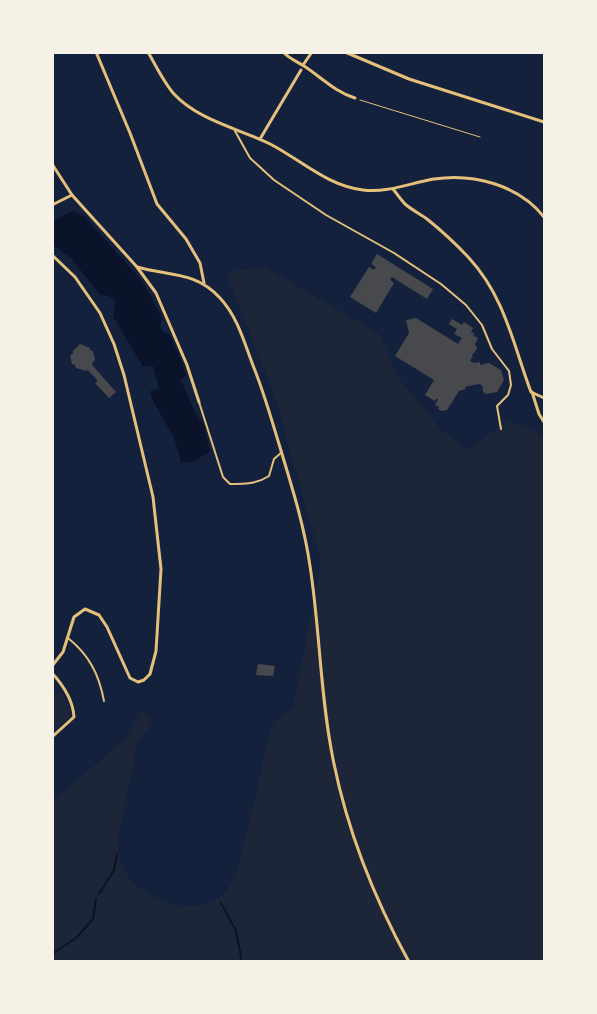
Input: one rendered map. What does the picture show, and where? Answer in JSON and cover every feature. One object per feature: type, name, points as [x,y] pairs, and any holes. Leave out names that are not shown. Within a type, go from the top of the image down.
[{"type":"street","points":[[96,52],[157,204],[200,263],[204,283]]},
{"type":"street","points":[[148,52],[175,94],[190,107],[260,140],[314,172],[341,185],[366,190],[393,189],[434,179],[468,178],[492,183],[510,190],[527,200],[544,217]]},
{"type":"street","points":[[283,52],[289,58],[345,95],[355,98]]},
{"type":"street","points":[[303,66],[312,52]]},
{"type":"street","points":[[345,52],[409,79],[544,122]]},
{"type":"street","points":[[260,140],[301,70]]},
{"type":"street","points":[[52,164],[72,195],[137,267],[156,293],[188,365],[199,402]]},
{"type":"street","points":[[393,189],[406,204],[450,238],[471,260],[486,280],[500,304],[510,328],[531,392],[544,422]]},
{"type":"street","points":[[52,205],[72,195]]},
{"type":"street","points":[[52,255],[75,277],[100,313],[114,344],[124,375],[152,497],[161,569],[156,651],[150,674],[144,680],[138,682],[130,678],[107,627],[99,615],[85,609],[74,617],[63,652],[52,666]]},
{"type":"street","points":[[137,267],[151,271],[175,273],[204,283],[220,297],[232,312],[260,384],[302,523],[310,568],[323,705],[340,790],[369,880],[409,962]]},
{"type":"street","points":[[531,392],[544,398]]},
{"type":"street","points":[[52,673],[60,682],[73,708],[74,717],[52,737]]},
{"type":"lane","points":[[234,128],[250,158],[274,180],[326,215],[394,253],[441,284],[466,305],[482,325],[492,349],[510,371],[512,385],[508,395],[497,406],[501,429]]},
{"type":"lane","points":[[199,402],[222,478],[230,484],[261,481],[269,476],[274,459],[282,452]]},
{"type":"lane","points":[[68,638],[80,647],[92,666],[101,682],[104,701]]},
{"type":"path","points":[[355,98],[480,137]]},
{"type":"shaded area","points":[[73,211],[85,217],[143,282],[162,318],[160,324],[162,331],[170,334],[186,376],[181,380],[195,412],[204,425],[210,451],[195,461],[181,463],[174,438],[152,399],[150,391],[159,389],[153,366],[143,367],[113,316],[114,300],[109,296],[100,295],[72,259],[53,245],[52,231],[54,223],[60,217]]},
{"type":"shaded area","points":[[265,267],[379,334],[399,378],[442,431],[468,449],[509,420],[544,436],[544,961],[53,961],[52,801],[128,737],[142,710],[154,721],[138,742],[117,843],[121,861],[133,883],[156,898],[176,905],[187,906],[207,903],[222,895],[235,878],[273,722],[293,708],[321,561],[275,397],[226,272]]},
{"type":"shaded area","points":[[61,691],[70,709],[70,717],[53,733],[53,695]]},
{"type":"building","points":[[377,254],[433,289],[427,299],[392,277],[390,280],[394,283],[376,313],[350,297],[369,267],[374,270],[376,267],[371,264]]},
{"type":"building","points":[[416,318],[458,344],[462,338],[454,334],[457,329],[449,324],[452,319],[462,325],[464,322],[473,328],[471,332],[478,338],[475,344],[477,349],[470,361],[474,363],[480,362],[480,365],[489,363],[501,370],[504,380],[497,392],[486,394],[483,392],[482,385],[478,384],[465,387],[466,389],[459,391],[447,410],[442,411],[438,409],[439,407],[435,405],[438,399],[435,401],[425,395],[434,380],[395,356],[409,333],[406,320]]},
{"type":"building","points":[[80,344],[93,351],[95,360],[92,365],[116,392],[109,398],[95,383],[98,381],[88,370],[76,368],[72,364],[70,356]]},
{"type":"building","points":[[258,664],[275,666],[273,676],[256,675]]},
{"type":"waterway","points":[[99,894],[114,870],[117,854]]},
{"type":"waterway","points":[[52,954],[76,938],[93,919],[96,899]]},
{"type":"waterway","points":[[221,903],[236,931],[242,962]]}]
